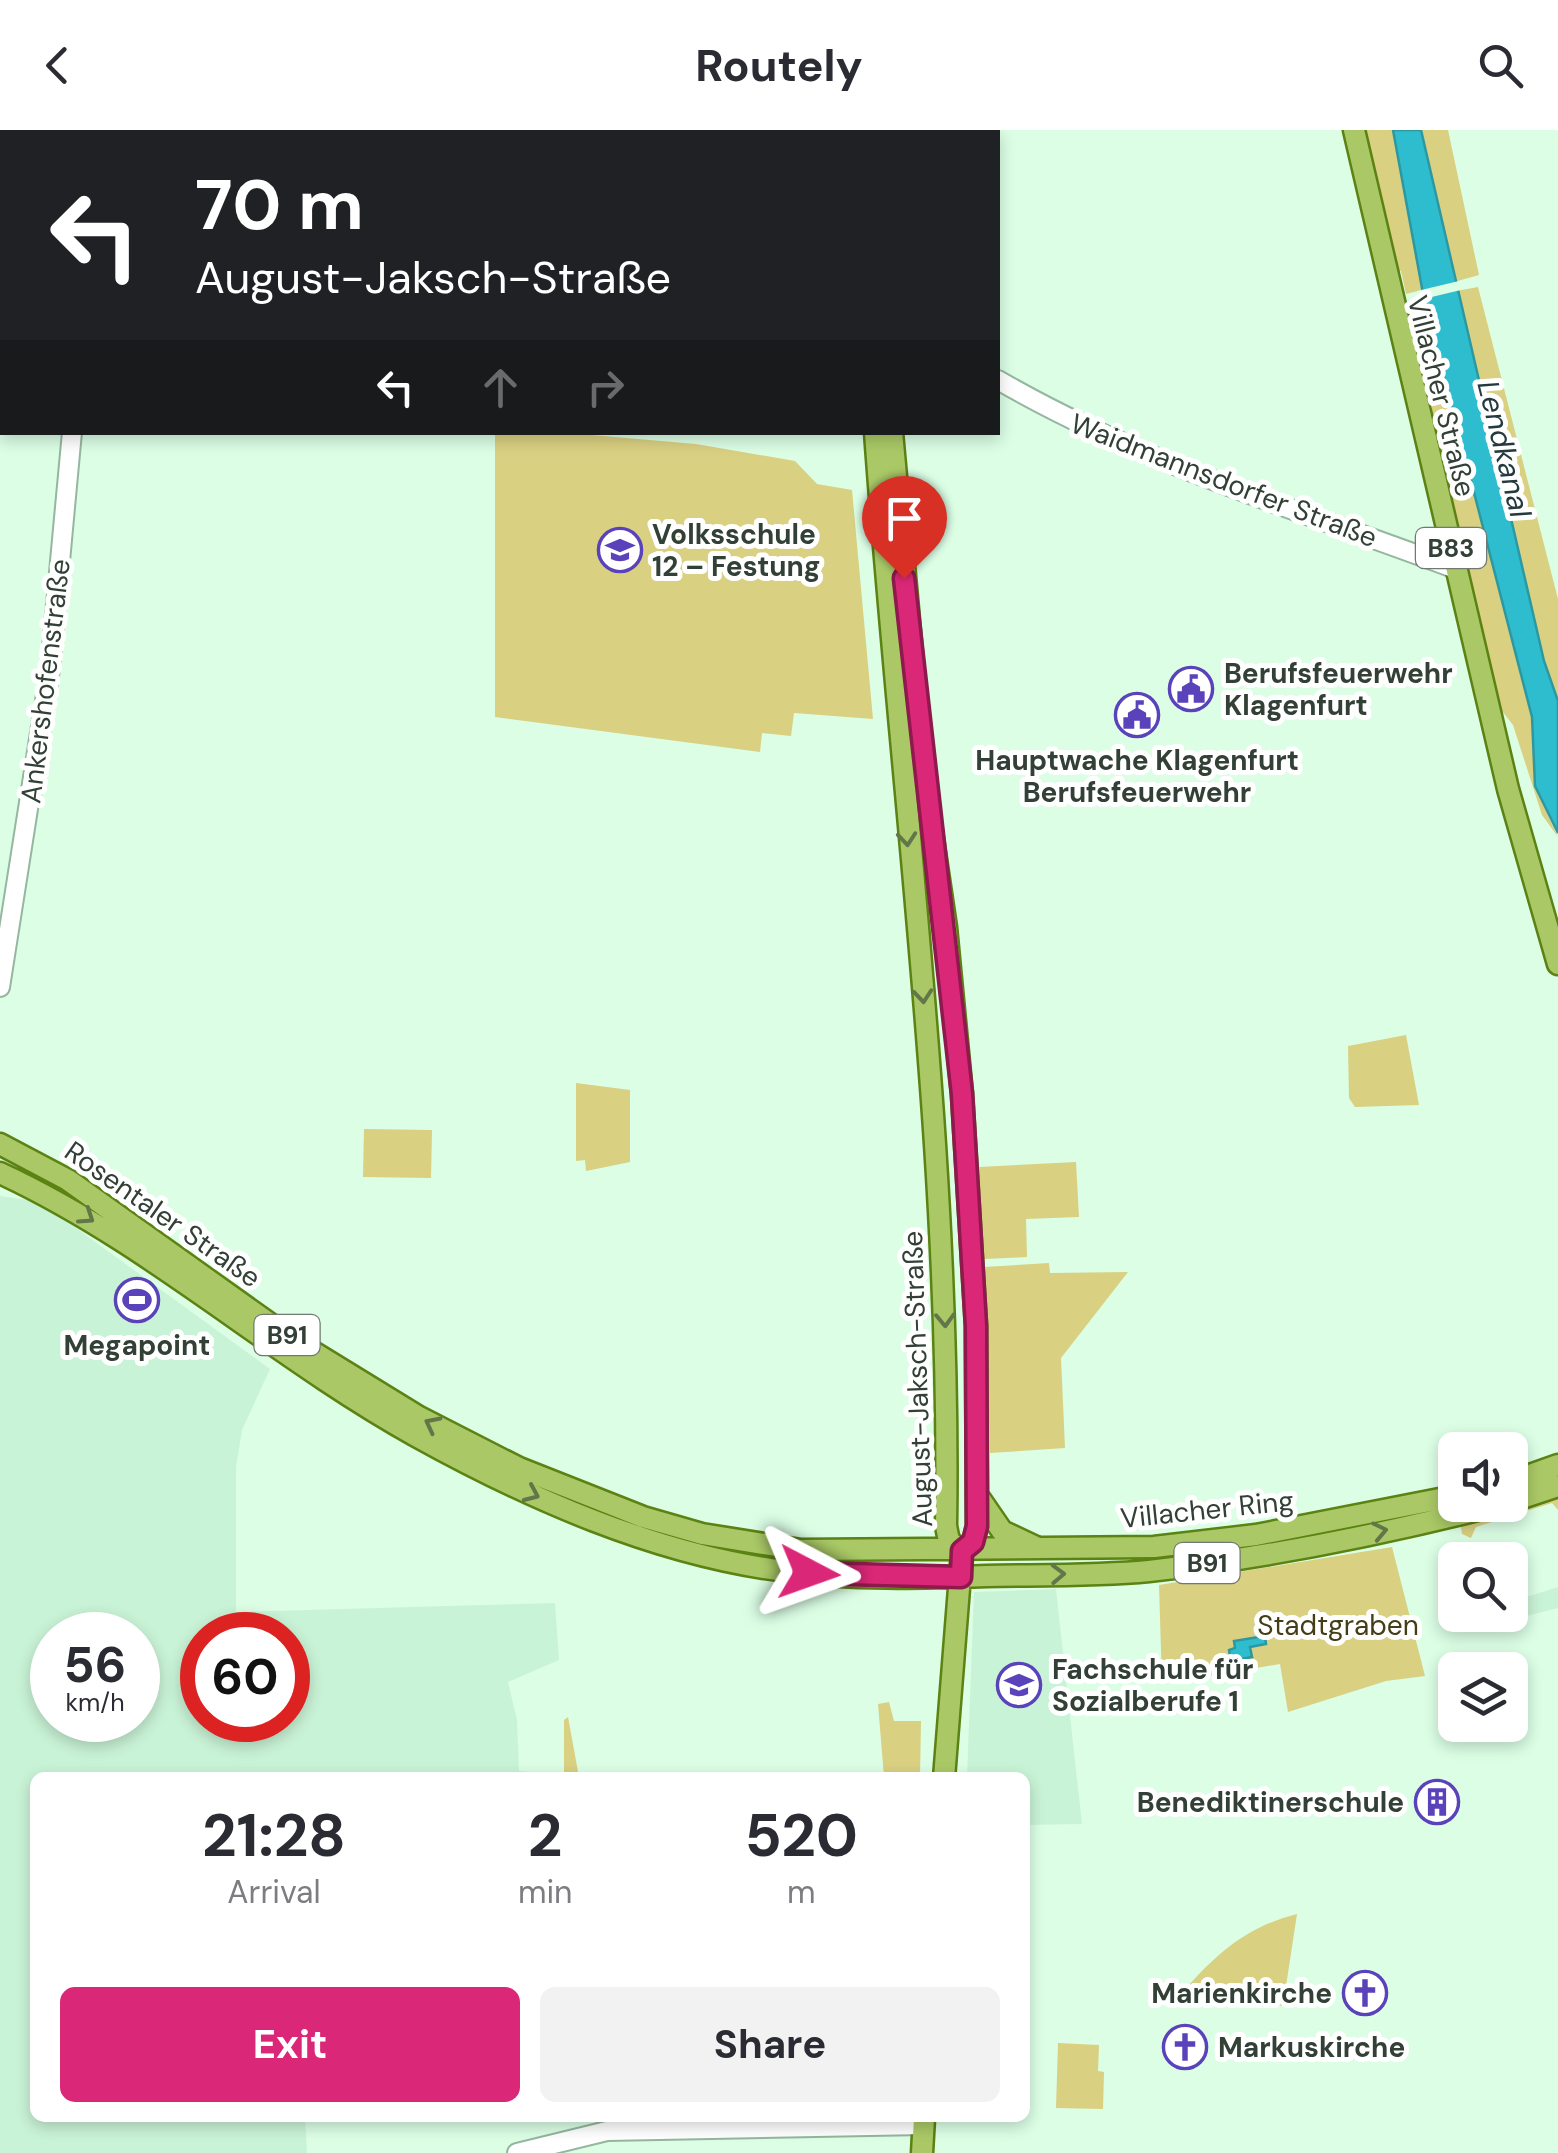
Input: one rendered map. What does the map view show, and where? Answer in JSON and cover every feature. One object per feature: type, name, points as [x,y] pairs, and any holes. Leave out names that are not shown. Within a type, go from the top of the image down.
[{"type":"main road","name":"Villacher Straße","points":[[1354,130],[1508,789],[1558,964]]},
{"type":"main road","name":"August-Jaksch-Straße","points":[[875,435],[936,1146],[947,1368],[946,1526],[949,1541],[962,1551],[973,1542],[977,1493],[976,1326],[962,1094],[946,928],[920,745],[892,435]]},
{"type":"main road","name":"Rosentaler Straße","points":[[0,1144],[68,1180],[287,1336],[419,1417],[519,1468],[642,1517],[744,1544],[801,1550],[962,1551]]},
{"type":"main road","name":"Rosentaler Straße","points":[[0,1172],[86,1216],[320,1380],[415,1436],[533,1495],[615,1526],[731,1561],[832,1574],[961,1577]]},
{"type":"main road","points":[[0,1186],[37,1190]]},
{"type":"main road","points":[[1528,1476],[1558,1465]]},
{"type":"main road","points":[[1528,1496],[1558,1486]]},
{"type":"main road","points":[[977,1493],[1002,1530],[1040,1549]]},
{"type":"main road","name":"Villacher Ring","points":[[962,1551],[1202,1543],[1438,1499]]},
{"type":"main road","name":"Villacher Ring","points":[[961,1577],[1186,1566],[1438,1517]]},
{"type":"main road","points":[[945,1772],[962,1551]]},
{"type":"main road","points":[[922,2153],[924,2122]]},
{"type":"street","name":"Waidmannsdorfer Straße","points":[[1000,381],[1059,417],[1132,450],[1456,568]]},
{"type":"street","name":"Ankershofenstraße","points":[[0,987],[48,687],[72,435]]},
{"type":"street","points":[[518,2153],[607,2131],[924,2122]]},
{"type":"shaded area","points":[[0,1196],[34,1201],[50,1209],[270,1369],[242,1430],[236,1467],[236,1612],[555,1603],[559,1660],[508,1682],[517,1720],[519,1771],[532,1772],[30,1772],[30,2122],[305,2122],[307,2153],[0,2153]]},
{"type":"shaded area","points":[[1558,1587],[1558,1608],[1528,1616],[1528,1596]]},
{"type":"shaded area","name":"Fachschule für Sozialberufe 1","points":[[1056,1589],[1082,1824],[1030,1825],[1030,1772],[967,1772],[974,1592]]},
{"type":"green space","points":[[1363,130],[1393,130],[1422,290],[1406,294],[1401,271],[1394,270]]},
{"type":"green space","points":[[1421,130],[1448,130],[1479,275],[1454,282]]},
{"type":"green space","points":[[1478,287],[1558,599],[1558,701],[1544,661],[1456,291]]},
{"type":"green space","points":[[1424,299],[1532,717],[1535,787],[1558,837],[1542,815],[1513,725],[1502,711],[1431,419],[1434,386],[1408,303]]},
{"type":"green space","points":[[495,435],[591,435],[696,444],[795,461],[817,484],[852,490],[873,719],[794,713],[791,736],[762,733],[760,752],[495,717]]},
{"type":"green space","points":[[1406,1035],[1419,1105],[1355,1107],[1349,1098],[1348,1046]]},
{"type":"green space","points":[[576,1083],[630,1090],[630,1162],[586,1171],[585,1160],[576,1161]]},
{"type":"green space","points":[[364,1129],[432,1130],[431,1178],[363,1177]]},
{"type":"green space","points":[[1076,1162],[1079,1217],[1026,1219],[1027,1257],[984,1259],[979,1167]]},
{"type":"green space","points":[[1049,1263],[1050,1273],[1128,1272],[1061,1358],[1065,1448],[990,1453],[984,1267]]},
{"type":"green space","points":[[1558,1497],[1558,1510],[1552,1503],[1528,1511],[1528,1505]]},
{"type":"green space","points":[[1460,1522],[1492,1522],[1476,1527],[1471,1538],[1462,1534]]},
{"type":"green space","name":"Stadtgraben","points":[[1392,1547],[1425,1676],[1386,1681],[1288,1712],[1280,1664],[1162,1684],[1159,1585]]},
{"type":"green space","points":[[889,1702],[894,1721],[921,1721],[920,1772],[884,1772],[878,1704]]},
{"type":"green space","points":[[568,1717],[578,1772],[564,1772],[564,1720]]},
{"type":"green space","points":[[1297,1914],[1283,2006],[1183,1992],[1247,1934]]},
{"type":"green space","points":[[1058,2043],[1099,2045],[1098,2071],[1104,2072],[1103,2109],[1056,2108]]},
{"type":"water","points":[[1393,130],[1421,130],[1544,661],[1558,701],[1558,833],[1535,786],[1532,717],[1424,299]]},
{"type":"water","points":[[1265,1636],[1266,1644],[1250,1647],[1252,1657],[1231,1661],[1229,1650],[1235,1648],[1234,1641]]},
{"type":"pier","points":[[1459,281],[1461,290],[1419,300],[1417,291]]},
{"type":"place","name":"Volksschule 12 – Festung","points":[[620,550]]},
{"type":"place","name":"Berufsfeuerwehr Klagenfurt","points":[[1191,689]]},
{"type":"place","name":"Hauptwache Klagenfurt Berufsfeuerwehr","points":[[1137,715]]},
{"type":"place","name":"Megapoint","points":[[137,1300]]},
{"type":"place","name":"Fachschule für Sozialberufe 1","points":[[1019,1685]]},
{"type":"place","name":"Benediktinerschule","points":[[1437,1802]]},
{"type":"place","name":"Marienkirche","points":[[1365,1993]]},
{"type":"place","name":"Markuskirche","points":[[1185,2047]]},
{"type":"route","points":[[809,1573],[961,1577],[962,1551],[973,1542],[977,1526],[976,1326],[962,1094],[904,578]]},
{"type":"water label","name":"Lendkanal","points":[[1504,449]]}]
